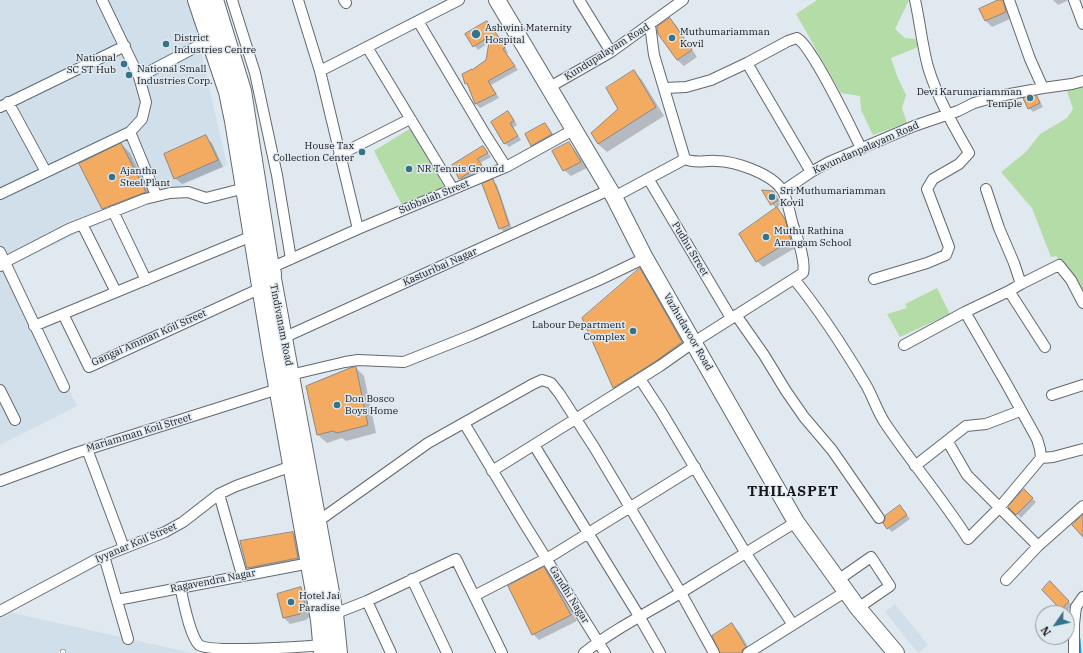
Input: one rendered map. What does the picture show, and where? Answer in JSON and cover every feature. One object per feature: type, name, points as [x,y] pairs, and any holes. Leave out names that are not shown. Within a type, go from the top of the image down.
[{"type":"highway","points":[[197,0],[218,36],[234,121],[261,288],[280,338],[278,389],[320,620],[328,650]]},
{"type":"highway","name":"Tindivanam Road","points":[[214,0],[218,36],[242,91],[280,338],[290,375],[334,614],[328,650]]},
{"type":"main road","name":"Vazhudavoor Road","points":[[497,0],[611,194],[645,258],[796,522],[858,608],[896,653]]},
{"type":"street","points":[[0,194],[130,132],[142,119],[146,102],[139,77],[102,0]]},
{"type":"street","points":[[232,0],[255,73],[275,168],[291,259]]},
{"type":"street","points":[[298,0],[320,71],[358,229]]},
{"type":"street","points":[[320,71],[459,0]]},
{"type":"street","points":[[580,0],[611,52]]},
{"type":"street","name":"Kundupalayam Road","points":[[548,88],[611,52],[683,0]]},
{"type":"street","points":[[874,279],[927,263],[946,255],[949,247],[927,189],[934,179],[959,164],[969,153],[943,106],[928,66],[915,0]]},
{"type":"street","points":[[1009,0],[1030,59],[1043,88]]},
{"type":"street","points":[[1074,0],[1083,24]]},
{"type":"street","points":[[418,21],[506,167]]},
{"type":"street","points":[[650,25],[654,54],[685,159]]},
{"type":"street","points":[[139,77],[218,36]]},
{"type":"street","points":[[665,88],[686,86],[711,80],[788,41],[797,38],[801,40],[836,98],[861,148]]},
{"type":"street","points":[[46,172],[4,105],[125,46]]},
{"type":"street","points":[[367,47],[453,189]]},
{"type":"street","points":[[747,63],[811,172]]},
{"type":"street","name":"Kavundanpalayam Road","points":[[783,191],[811,172],[861,148],[919,124],[958,111],[974,103],[998,96],[1083,81]]},
{"type":"street","points":[[339,154],[410,119]]},
{"type":"street","name":"Subbaiah Street","points":[[280,338],[275,266],[358,229],[506,167],[573,130]]},
{"type":"street","points":[[130,132],[156,195]]},
{"type":"street","points":[[611,194],[649,180],[685,159]]},
{"type":"street","points":[[492,470],[640,379],[694,342],[803,273],[804,267],[798,239],[783,191],[777,184],[755,170],[730,162],[714,160],[692,162],[685,159]]},
{"type":"street","name":"Pudhu Street","points":[[649,180],[734,316],[764,355],[804,417],[832,450],[879,518]]},
{"type":"street","points":[[3,264],[82,224],[156,195],[188,192],[206,198],[245,188]]},
{"type":"street","points":[[986,189],[999,228],[1021,284]]},
{"type":"street","name":"Kasturibai Nagar","points":[[280,338],[611,194]]},
{"type":"street","points":[[113,212],[146,280]]},
{"type":"street","points":[[82,224],[116,292]]},
{"type":"street","points":[[34,326],[252,236]]},
{"type":"street","points":[[0,252],[3,264],[64,387]]},
{"type":"street","points":[[290,375],[358,360],[404,362],[472,335],[599,280],[645,258]]},
{"type":"street","points":[[904,345],[965,312],[1059,265],[1071,280],[1083,303]]},
{"type":"street","points":[[794,279],[832,332],[866,386],[884,422],[959,524],[968,539],[999,508],[1041,458],[1053,457],[1083,449]]},
{"type":"street","name":"Gangai Amman Koil Street","points":[[63,314],[89,367],[261,288]]},
{"type":"street","points":[[1009,291],[1045,347]]},
{"type":"street","points":[[965,312],[1037,439],[1041,458]]},
{"type":"street","points":[[640,379],[661,410],[745,552],[793,625]]},
{"type":"street","points":[[317,522],[428,444],[542,380],[551,383],[559,392],[594,447],[681,593],[714,653]]},
{"type":"street","points":[[1052,395],[1083,385]]},
{"type":"street","name":"Mariamman Koil Street","points":[[0,481],[87,449],[278,389]]},
{"type":"street","points":[[0,390],[15,420]]},
{"type":"street","points":[[915,466],[948,442],[966,426],[986,424],[1020,411]]},
{"type":"street","points":[[464,423],[546,559],[474,596]]},
{"type":"street","points":[[948,442],[967,475],[1038,546]]},
{"type":"street","points":[[534,445],[589,533],[660,653]]},
{"type":"street","points":[[87,449],[124,548]]},
{"type":"street","name":"Iyyanar Koil Street","points":[[0,611],[104,556],[165,532],[183,522],[219,494],[236,486],[292,466]]},
{"type":"street","name":"Gandhi Nagar","points":[[605,653],[546,559],[695,467]]},
{"type":"street","points":[[219,494],[242,576]]},
{"type":"street","points":[[1006,580],[1038,546],[1083,506]]},
{"type":"street","points":[[584,653],[598,642],[639,616],[681,593],[745,552],[796,522]]},
{"type":"street","points":[[104,556],[128,639]]},
{"type":"street","points":[[748,653],[793,625],[842,586],[871,557],[890,586],[858,608]]},
{"type":"street","points":[[334,614],[456,559],[502,653]]},
{"type":"street","name":"Ragavendra Nagar","points":[[117,600],[310,563]]},
{"type":"street","points":[[412,579],[447,653]]},
{"type":"street","points":[[180,587],[189,623],[197,643],[201,647],[218,652],[328,650]]},
{"type":"street","points":[[1074,650],[1074,624],[1076,607],[1083,597]]},
{"type":"street","points":[[367,600],[391,653]]},
{"type":"street","points":[[1074,650],[1083,639]]},
{"type":"shaded area","points":[[0,0],[186,0],[194,21],[227,165],[10,265],[77,406],[0,445]]},
{"type":"shaded area","points":[[895,604],[928,645],[918,653],[885,612]]},
{"type":"shaded area","points":[[0,610],[192,653],[0,653]]},
{"type":"green space","points":[[817,0],[909,0],[895,29],[905,38],[916,39],[918,47],[891,58],[897,76],[906,95],[902,108],[907,123],[873,135],[861,110],[860,96],[841,93],[796,14]]},
{"type":"green space","points":[[1083,84],[1083,292],[1081,293],[1056,256],[1051,257],[1032,208],[1001,172],[1026,152],[1040,134],[1067,118],[1073,109],[1066,88]]},
{"type":"green space","name":"NR Tennis Ground","points":[[411,128],[445,188],[403,207],[374,151]]},
{"type":"green space","points":[[937,288],[950,314],[900,337],[887,314],[907,308],[905,304]]},
{"type":"building","points":[[998,0],[1003,0],[1006,12],[985,21],[979,9]]},
{"type":"building","name":"Muthumariamman Kovil","points":[[670,18],[692,50],[677,60],[658,34],[657,27]]},
{"type":"building","points":[[487,21],[498,36],[505,48],[503,49],[515,66],[488,81],[496,94],[475,104],[467,83],[465,84],[462,74],[472,70],[486,60],[490,36],[473,47],[465,34]]},
{"type":"building","points":[[634,70],[656,107],[598,144],[591,133],[618,109],[606,88]]},
{"type":"building","name":"Devi Karumariamman Temple","points":[[1037,96],[1040,103],[1028,109],[1023,98]]},
{"type":"building","points":[[508,111],[514,121],[510,123],[518,136],[504,144],[491,122]]},
{"type":"building","points":[[545,123],[552,134],[531,146],[525,134]]},
{"type":"building","points":[[206,135],[218,160],[174,179],[164,154]]},
{"type":"building","points":[[569,142],[581,162],[563,171],[552,151]]},
{"type":"building","name":"Ajantha Steel Plant","points":[[121,143],[146,192],[102,209],[79,164]]},
{"type":"building","points":[[483,146],[488,153],[477,159],[482,165],[459,179],[452,165]]},
{"type":"building","points":[[493,179],[509,225],[499,229],[482,184]]},
{"type":"building","name":"Sri Muthumariamman Kovil","points":[[762,190],[773,191],[778,200],[771,205]]},
{"type":"building","name":"Muthu Rathina Arangam School","points":[[777,207],[785,219],[791,240],[756,262],[739,234]]},
{"type":"building","name":"Labour Department Complex","points":[[640,268],[682,342],[656,361],[613,388],[582,318]]},
{"type":"building","name":"Don Bosco Boys Home","points":[[356,367],[368,425],[337,433],[333,431],[317,435],[306,386]]},
{"type":"building","points":[[1024,489],[1033,498],[1016,515],[1008,507]]},
{"type":"building","points":[[900,505],[907,515],[887,529],[883,523],[885,516]]},
{"type":"building","points":[[1083,515],[1083,537],[1072,525]]},
{"type":"building","points":[[293,532],[298,558],[247,568],[240,541]]},
{"type":"building","points":[[544,567],[571,615],[532,635],[508,586]]},
{"type":"building","points":[[1050,581],[1069,601],[1065,605],[1056,605],[1042,590]]},
{"type":"building","name":"Hotel Jai Paradise","points":[[301,587],[306,610],[300,614],[283,618],[277,594]]},
{"type":"building","points":[[732,623],[746,647],[742,650],[742,653],[720,653],[712,636]]},
{"type":"waterway","points":[[1079,639],[1080,653]]},
{"type":"place","name":"Ashwini Maternity Hospital","points":[[476,34]]},
{"type":"place","name":"Muthumariamman Kovil","points":[[672,38]]},
{"type":"place","name":"District Industries Centre","points":[[166,44]]},
{"type":"place","name":"National SC ST Hub","points":[[124,64]]},
{"type":"place","name":"National Small Industries Corp.","points":[[129,75]]},
{"type":"place","name":"Devi Karumariamman Temple","points":[[1030,98]]},
{"type":"place","name":"House Tax Collection Center","points":[[362,152]]},
{"type":"place","name":"NR Tennis Ground","points":[[409,169]]},
{"type":"place","name":"Ajantha Steel Plant","points":[[112,177]]},
{"type":"place","name":"Sri Muthumariamman Kovil","points":[[772,197]]},
{"type":"place","name":"Muthu Rathina Arangam School","points":[[766,237]]},
{"type":"place","name":"Labour Department Complex","points":[[633,331]]},
{"type":"place","name":"Don Bosco Boys Home","points":[[337,405]]},
{"type":"place","name":"Hotel Jai Paradise","points":[[291,602]]},
{"type":"district","name":"THILASPET","points":[[793,492]]}]
